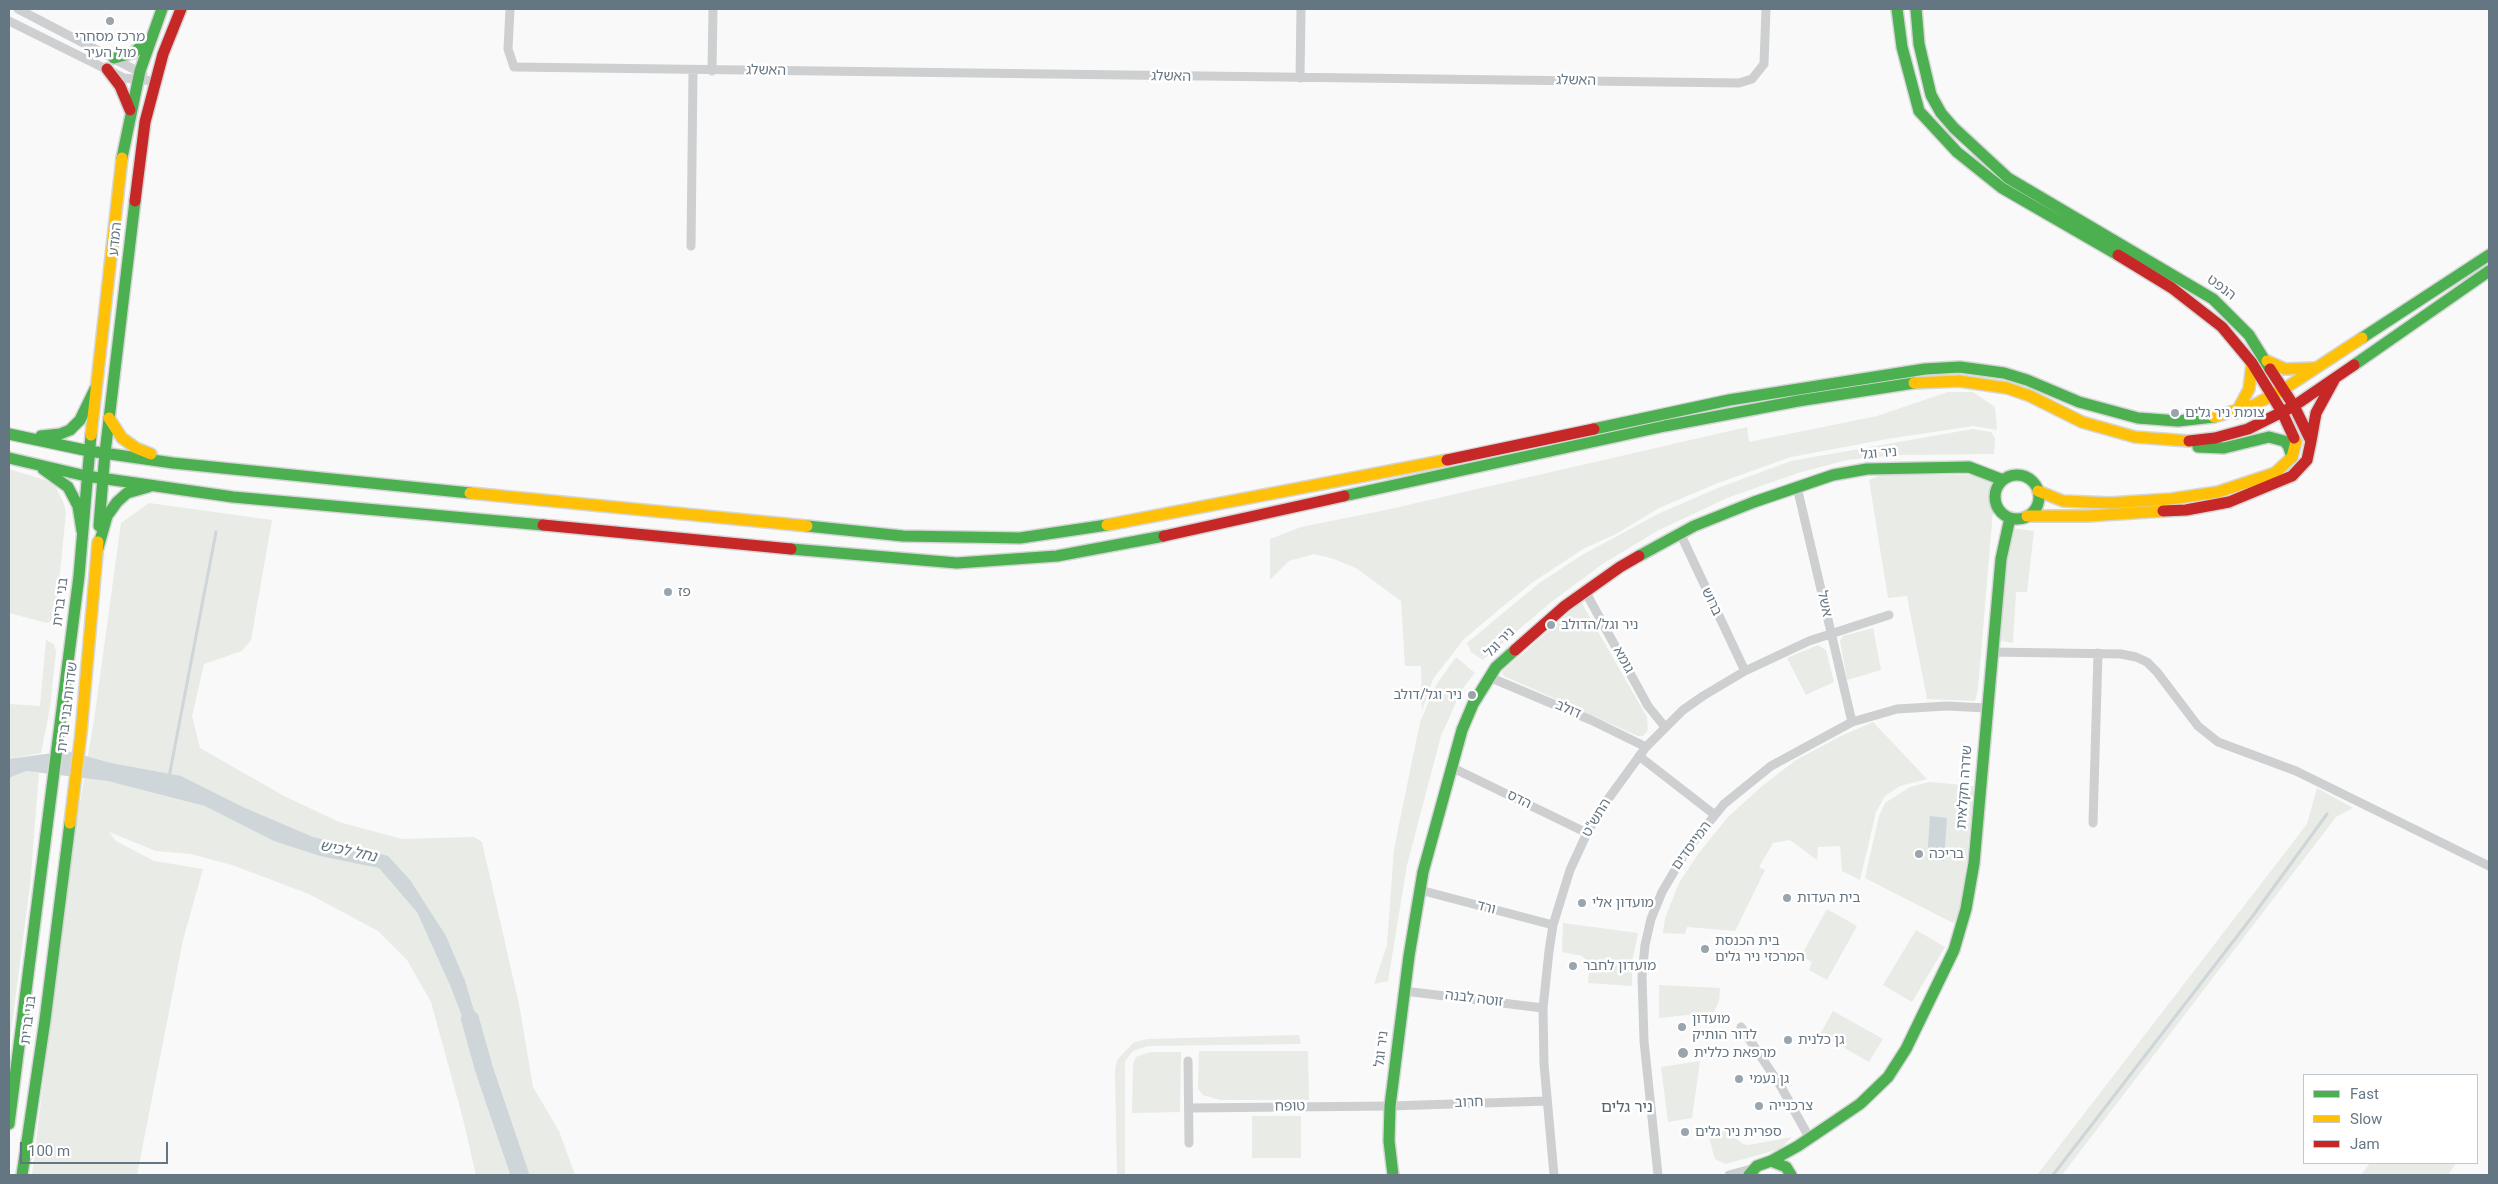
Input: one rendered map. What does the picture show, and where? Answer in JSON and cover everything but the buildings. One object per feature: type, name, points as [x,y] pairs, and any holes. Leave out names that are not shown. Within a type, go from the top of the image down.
[{"type":"main road","name":"המדע","points":[[89,451],[123,149],[138,76],[150,38],[162,9]]},
{"type":"main road","name":"המדע","points":[[103,478],[142,144],[154,81],[181,9]]},
{"type":"main road","points":[[1897,9],[1902,47],[1919,112],[1957,152],[1995,183],[2026,204],[2136,265],[2172,288],[2222,327],[2252,363],[2282,412],[2296,442],[2292,457],[2275,473],[2218,492],[2171,499],[2075,503],[2038,492]]},
{"type":"main road","name":"הנפט","points":[[1916,9],[1919,44],[1931,95],[1941,113],[1969,144],[2008,178],[2184,280],[2213,299],[2239,323],[2267,361],[2294,406],[2311,441]]},
{"type":"main road","points":[[114,58],[132,53],[150,38]]},
{"type":"main road","points":[[107,69],[120,86],[130,112]]},
{"type":"main road","points":[[9,434],[89,451],[173,462],[903,536],[1020,538],[1051,535],[1243,500],[1509,448],[1729,400],[1925,369],[1960,367],[2004,373],[2027,380],[2088,405],[2138,418],[2200,420],[2236,412],[2272,396],[2318,368],[2489,255]]},
{"type":"main road","points":[[2170,441],[2194,441],[2231,434],[2248,429],[2294,406],[2338,373],[2489,271]]},
{"type":"main road","points":[[2267,361],[2285,369],[2318,368]]},
{"type":"main road","points":[[2236,412],[2249,389],[2252,363]]},
{"type":"main road","points":[[2027,516],[2037,506],[2038,492],[2035,485],[2024,476],[2016,475],[2003,480],[1995,491],[1996,504],[2004,515],[2010,518],[2186,510],[2229,502],[2292,476],[2307,460],[2316,413],[2338,373]]},
{"type":"main road","points":[[9,458],[86,476],[233,497],[501,520],[849,556],[956,562],[1057,556],[1113,546],[1665,426],[1798,401],[1929,381],[1959,381],[2007,388],[2030,396],[2082,422],[2135,437],[2170,441],[2196,447],[2224,448],[2269,437],[2284,441],[2288,445],[2292,457]]},
{"type":"main road","points":[[9,434],[46,436],[70,430],[80,420],[95,389]]},
{"type":"main road","points":[[109,418],[122,438],[129,444],[173,462]]},
{"type":"main road","points":[[86,476],[89,451]]},
{"type":"main road","points":[[36,465],[68,487],[78,506],[82,531]]},
{"type":"main road","name":"ניר וגל","points":[[1393,1175],[1390,1141],[1390,1106],[1404,991],[1420,890],[1427,854],[1466,717],[1489,677],[1534,631],[1585,591],[1641,554],[1680,533],[1722,514],[1833,475],[1890,467],[1969,467],[1979,469],[2003,480]]},
{"type":"main road","name":"בני ברית","points":[[61,731],[86,476]]},
{"type":"main road","points":[[98,548],[103,478]]},
{"type":"main road","points":[[98,548],[108,516],[117,502],[127,493],[140,488],[160,486]]},
{"type":"main road","points":[[2075,503],[2075,516]]},
{"type":"main road","name":"שדרה חקלאית","points":[[1752,1172],[1764,1162],[1771,1161],[1810,1139],[1860,1104],[1888,1077],[1903,1056],[1945,974],[1961,930],[1974,863],[1991,652],[2001,559],[2010,518]]},
{"type":"main road","name":"שדרות בני ברית","points":[[62,869],[81,734],[98,548]]},
{"type":"main road","name":"שדרות בני ברית","points":[[43,867],[61,731]]},
{"type":"main road","name":"בני ברית","points":[[9,1124],[43,867]]},
{"type":"main road","name":"בני ברית","points":[[22,1175],[45,1020],[62,869]]},
{"type":"main road","points":[[1791,1174],[1790,1161],[1798,1146]]},
{"type":"main road","points":[[1771,1161],[1786,1167],[1791,1174]]},
{"type":"street","points":[[18,9],[114,58],[138,76],[154,81]]},
{"type":"street","name":"האשלג","points":[[510,9],[508,49],[514,67],[1739,83],[1752,80],[1764,64],[1766,9]]},
{"type":"street","points":[[712,71],[713,9]]},
{"type":"street","points":[[1300,78],[1301,9]]},
{"type":"street","points":[[9,21],[124,78],[138,76]]},
{"type":"street","points":[[691,246],[693,70]]},
{"type":"street","name":"אשל","points":[[1797,487],[1852,722]]},
{"type":"street","name":"ברוש","points":[[1680,533],[1745,671]]},
{"type":"street","name":"גומא","points":[[1585,591],[1648,706],[1665,727]]},
{"type":"street","name":"התש\"ט","points":[[1554,1175],[1544,1064],[1544,1008],[1553,925],[1570,870],[1587,833],[1603,806],[1646,748],[1665,727],[1702,696],[1745,671],[1809,641],[1889,615]]},
{"type":"street","points":[[1991,652],[2121,654],[2147,662],[2157,672],[2198,726],[2218,742],[2296,771],[2489,866]]},
{"type":"street","points":[[2093,823],[2098,653]]},
{"type":"street","name":"דולב","points":[[1489,677],[1591,720],[1646,748]]},
{"type":"street","name":"המייסדים","points":[[1658,1175],[1643,1033],[1642,976],[1645,946],[1651,920],[1675,866],[1715,815],[1743,787],[1771,766],[1852,722],[1897,709],[1947,706],[1986,708]]},
{"type":"street","points":[[1639,756],[1715,815]]},
{"type":"street","name":"הדס","points":[[1451,767],[1587,833]]},
{"type":"street","name":"ורד","points":[[1420,890],[1553,925]]},
{"type":"street","name":"זוטה לבנה","points":[[1404,991],[1544,1008]]},
{"type":"street","points":[[1741,1027],[1784,1090],[1810,1139]]},
{"type":"street","points":[[1188,1061],[1189,1143]]},
{"type":"street","name":"חרוב","points":[[1390,1106],[1547,1101]]},
{"type":"street","name":"טופח","points":[[1189,1108],[1390,1106]]},
{"type":"street","points":[[1731,1175],[1752,1172]]},
{"type":"shaded area","points":[[1948,392],[1973,392],[1995,407],[1997,430],[1973,426],[1887,439],[1791,457],[1718,483],[1659,508],[1616,534],[1583,549],[1533,582],[1464,639],[1433,679],[1422,710],[1421,666],[1405,666],[1401,601],[1356,568],[1334,559],[1314,554],[1289,561],[1270,580],[1270,539],[1301,527],[1386,510],[1747,427],[1749,442],[1877,416]]},
{"type":"shaded area","points":[[1973,429],[1991,432],[1995,438],[1994,454],[1897,455],[1847,460],[1798,473],[1727,498],[1657,531],[1601,565],[1550,603],[1483,660],[1471,652],[1467,643],[1538,584],[1582,555],[1658,514],[1718,488],[1791,461]]},
{"type":"shaded area","points":[[9,469],[45,480],[56,487],[64,504],[66,513],[56,611],[51,621],[47,623],[9,613]]},
{"type":"shaded area","points":[[1881,475],[1996,475],[1978,689],[1975,701],[1927,699],[1907,596],[1888,598],[1869,480]]},
{"type":"shaded area","points":[[149,503],[272,520],[251,640],[242,651],[204,664],[192,716],[200,748],[284,796],[339,822],[402,839],[474,837],[482,842],[519,1004],[533,1087],[559,1131],[575,1175],[476,1175],[462,1115],[431,1002],[407,960],[378,931],[309,894],[232,865],[191,854],[156,851],[109,832],[116,841],[154,861],[203,869],[183,940],[137,1175],[32,1175],[77,803],[80,803],[94,720],[121,523]]},
{"type":"shaded area","points":[[2010,528],[2034,531],[2027,592],[2016,592],[2013,643],[1998,640]]},
{"type":"shaded area","points":[[1581,602],[1647,717],[1648,730],[1643,736],[1638,736],[1504,676],[1502,672]]},
{"type":"shaded area","points":[[1873,628],[1881,670],[1847,680],[1840,641],[1843,636]]},
{"type":"shaded area","points":[[46,640],[54,644],[56,652],[50,707],[41,753],[9,759],[9,704],[40,706]]},
{"type":"shaded area","points":[[1818,645],[1826,650],[1834,682],[1806,695],[1787,658]]},
{"type":"shaded area","points":[[1456,657],[1475,673],[1462,689],[1441,736],[1407,865],[1388,981],[1374,984],[1387,945],[1394,849],[1420,722],[1436,685]]},
{"type":"shaded area","points":[[1873,722],[1927,779],[1900,786],[1885,796],[1876,812],[1860,880],[1842,871],[1840,846],[1818,847],[1817,860],[1790,840],[1773,843],[1759,867],[1765,870],[1735,931],[1687,927],[1685,934],[1663,933],[1665,918],[1679,883],[1698,854],[1728,817],[1761,787],[1796,760],[1841,736]]},
{"type":"shaded area","points":[[26,771],[39,773],[30,885],[9,1047],[9,778]]},
{"type":"shaded area","name":"בריכה","points":[[1929,782],[1974,786],[1963,898],[1957,918],[1953,923],[1865,878],[1879,816],[1885,803],[1910,787]]},
{"type":"shaded area","points":[[2317,788],[2353,808],[2336,817],[2062,1175],[2037,1175],[2307,824]]},
{"type":"shaded area","points":[[1827,909],[1857,926],[1827,980],[1809,970],[1812,962],[1801,956]]},
{"type":"shaded area","points":[[1563,923],[1638,933],[1632,962],[1632,986],[1588,983],[1590,964],[1582,956],[1562,952]]},
{"type":"shaded area","points":[[1916,930],[1945,947],[1912,1002],[1883,985]]},
{"type":"shaded area","points":[[1659,985],[1720,988],[1719,1001],[1714,1012],[1659,1018]]},
{"type":"shaded area","points":[[1833,1011],[1883,1039],[1869,1062],[1820,1034]]},
{"type":"shaded area","points":[[1299,1035],[1301,1044],[1148,1046],[1133,1051],[1125,1061],[1125,1175],[1117,1175],[1115,1070],[1117,1060],[1133,1043],[1147,1039]]},
{"type":"shaded area","points":[[1199,1051],[1308,1051],[1309,1100],[1220,1100],[1203,1095],[1198,1089]]},
{"type":"shaded area","points":[[1150,1052],[1181,1052],[1180,1112],[1132,1113],[1133,1064],[1136,1057]]},
{"type":"shaded area","points":[[1700,1061],[1692,1118],[1668,1122],[1661,1067]]},
{"type":"shaded area","points":[[1252,1116],[1301,1116],[1301,1158],[1252,1158]]},
{"type":"shaded area","points":[[1725,1130],[1743,1144],[1749,1145],[1792,1137],[1780,1149],[1726,1164],[1715,1159],[1707,1131]]},
{"type":"shaded area","points":[[2369,1164],[2455,1164],[2448,1175],[2361,1175]]},
{"type":"water","points":[[67,751],[111,763],[181,776],[245,808],[313,837],[388,856],[410,880],[446,936],[465,981],[483,1041],[472,1042],[450,985],[417,912],[379,868],[320,856],[274,841],[205,806],[108,781],[26,771],[9,778],[9,759]]},
{"type":"water","points":[[1930,816],[1947,818],[1944,861],[1927,860]]},
{"type":"waterway","points":[[169,777],[216,532]]},
{"type":"waterway","points":[[2053,1175],[2252,917],[2327,814]]},
{"type":"waterway","name":"נחל לכיש","points":[[470,1019],[484,1069],[520,1175]]},
{"type":"traffic: fast","points":[[122,158],[140,71],[162,9]]},
{"type":"traffic: fast","points":[[1897,9],[1902,47],[1919,111],[1957,152],[2002,188],[2118,255]]},
{"type":"traffic: fast","points":[[1916,9],[1919,44],[1931,95],[1941,113],[1954,128],[2008,178],[2213,299],[2249,335],[2270,369]]},
{"type":"traffic: fast","points":[[114,58],[133,53],[149,40]]},
{"type":"traffic: fast","points":[[99,526],[105,453],[135,201]]},
{"type":"traffic: fast","points":[[2362,338],[2489,255]]},
{"type":"traffic: fast","points":[[2354,365],[2489,271]]},
{"type":"traffic: fast","points":[[1594,429],[1729,400],[1925,369],[1960,367],[2004,373],[2027,380],[2079,402],[2138,418],[2178,421],[2214,417]]},
{"type":"traffic: fast","points":[[1344,496],[1665,426],[1798,401],[1914,383]]},
{"type":"traffic: fast","points":[[41,436],[60,434],[70,430],[80,420],[95,389]]},
{"type":"traffic: fast","points":[[9,434],[89,451],[173,463],[470,493]]},
{"type":"traffic: fast","points":[[9,1124],[79,576],[91,435]]},
{"type":"traffic: fast","points":[[2198,447],[2224,448],[2269,437],[2284,441],[2288,445],[2292,457]]},
{"type":"traffic: fast","points":[[9,458],[86,476],[233,497],[543,525]]},
{"type":"traffic: fast","points":[[1639,556],[1694,526],[1754,502],[1833,475],[1867,469],[1969,467],[2003,480]]},
{"type":"traffic: fast","points":[[43,469],[68,487],[78,506],[82,531]]},
{"type":"traffic: fast","points":[[2013,475],[2021,475],[2033,481],[2039,497],[2033,513],[2021,519],[2013,519],[2001,513],[1995,501],[1995,493],[2001,481],[2013,475]]},
{"type":"traffic: fast","points":[[98,548],[107,516],[117,502],[127,493],[148,487]]},
{"type":"traffic: fast","points":[[1771,1161],[1798,1146],[1860,1104],[1888,1077],[1906,1049],[1954,950],[1966,909],[1974,863],[2001,559],[2010,518]]},
{"type":"traffic: fast","points":[[807,526],[903,536],[1020,538],[1107,525]]},
{"type":"traffic: fast","points":[[791,549],[957,563],[1057,556],[1164,536]]},
{"type":"traffic: fast","points":[[1393,1175],[1389,1141],[1390,1106],[1409,956],[1423,872],[1462,730],[1473,704],[1496,667],[1515,650]]},
{"type":"traffic: fast","points":[[22,1175],[45,1020],[70,823]]},
{"type":"traffic: fast","points":[[1749,1175],[1757,1166],[1771,1161],[1786,1167],[1791,1175]]},
{"type":"traffic: slow","points":[[91,435],[122,158]]},
{"type":"traffic: slow","points":[[2214,417],[2254,405],[2284,389],[2362,338]]},
{"type":"traffic: slow","points":[[2267,361],[2285,369],[2314,368]]},
{"type":"traffic: slow","points":[[2236,413],[2249,389],[2252,363]]},
{"type":"traffic: slow","points":[[1914,383],[1959,381],[2007,388],[2030,396],[2082,422],[2135,437],[2189,441]]},
{"type":"traffic: slow","points":[[109,418],[122,438],[136,448],[151,454]]},
{"type":"traffic: slow","points":[[2038,491],[2063,501],[2110,503],[2171,499],[2218,492],[2275,473],[2292,457],[2296,442],[2294,438]]},
{"type":"traffic: slow","points":[[1107,525],[1447,460]]},
{"type":"traffic: slow","points":[[470,493],[807,526]]},
{"type":"traffic: slow","points":[[2027,516],[2088,516],[2163,511]]},
{"type":"traffic: slow","points":[[70,823],[81,733],[98,542]]},
{"type":"traffic: jam","points":[[135,201],[145,122],[163,54],[181,9]]},
{"type":"traffic: jam","points":[[107,69],[120,86],[130,110]]},
{"type":"traffic: jam","points":[[2118,255],[2172,288],[2222,327],[2252,363],[2282,412],[2294,438]]},
{"type":"traffic: jam","points":[[2189,441],[2215,438],[2248,429],[2294,406],[2354,365]]},
{"type":"traffic: jam","points":[[2163,511],[2186,510],[2229,502],[2292,476],[2307,460],[2311,441],[2294,406],[2270,369]]},
{"type":"traffic: jam","points":[[2311,441],[2316,413],[2334,380]]},
{"type":"traffic: jam","points":[[1447,460],[1594,429]]},
{"type":"traffic: jam","points":[[1164,536],[1344,496]]},
{"type":"traffic: jam","points":[[543,525],[791,549]]},
{"type":"traffic: jam","points":[[1515,650],[1565,606],[1620,567],[1639,556]]},
{"type":"place","name":"מרכז מסחרי מול העיר","points":[[110,21]]},
{"type":"place","name":"צומת ניר גלים","points":[[2175,413]]},
{"type":"place","name":"פז","points":[[668,592]]},
{"type":"place","name":"ניר וגל/הדולב","points":[[1551,625]]},
{"type":"place","name":"ניר וגל/דולב","points":[[1472,695]]},
{"type":"place","name":"בריכה","points":[[1919,854]]},
{"type":"place","name":"בית העדות","points":[[1787,898]]},
{"type":"place","name":"מועדון אלי","points":[[1582,903]]},
{"type":"place","name":"בית הכנסת המרכזי ניר גלים","points":[[1705,949]]},
{"type":"place","name":"מועדון לחבר","points":[[1573,966]]},
{"type":"place","name":"מועדון לדור הותיק","points":[[1682,1027]]},
{"type":"place","name":"גן כלנית","points":[[1788,1040]]},
{"type":"place","name":"מרפאת כללית","points":[[1683,1053]]},
{"type":"place","name":"גן נעמי","points":[[1739,1079]]},
{"type":"place","name":"צרכנייה","points":[[1759,1106]]},
{"type":"place","name":"ספרית ניר גלים","points":[[1685,1132]]},
{"type":"district","name":"ניר גלים","points":[[1627,1108]]}]
